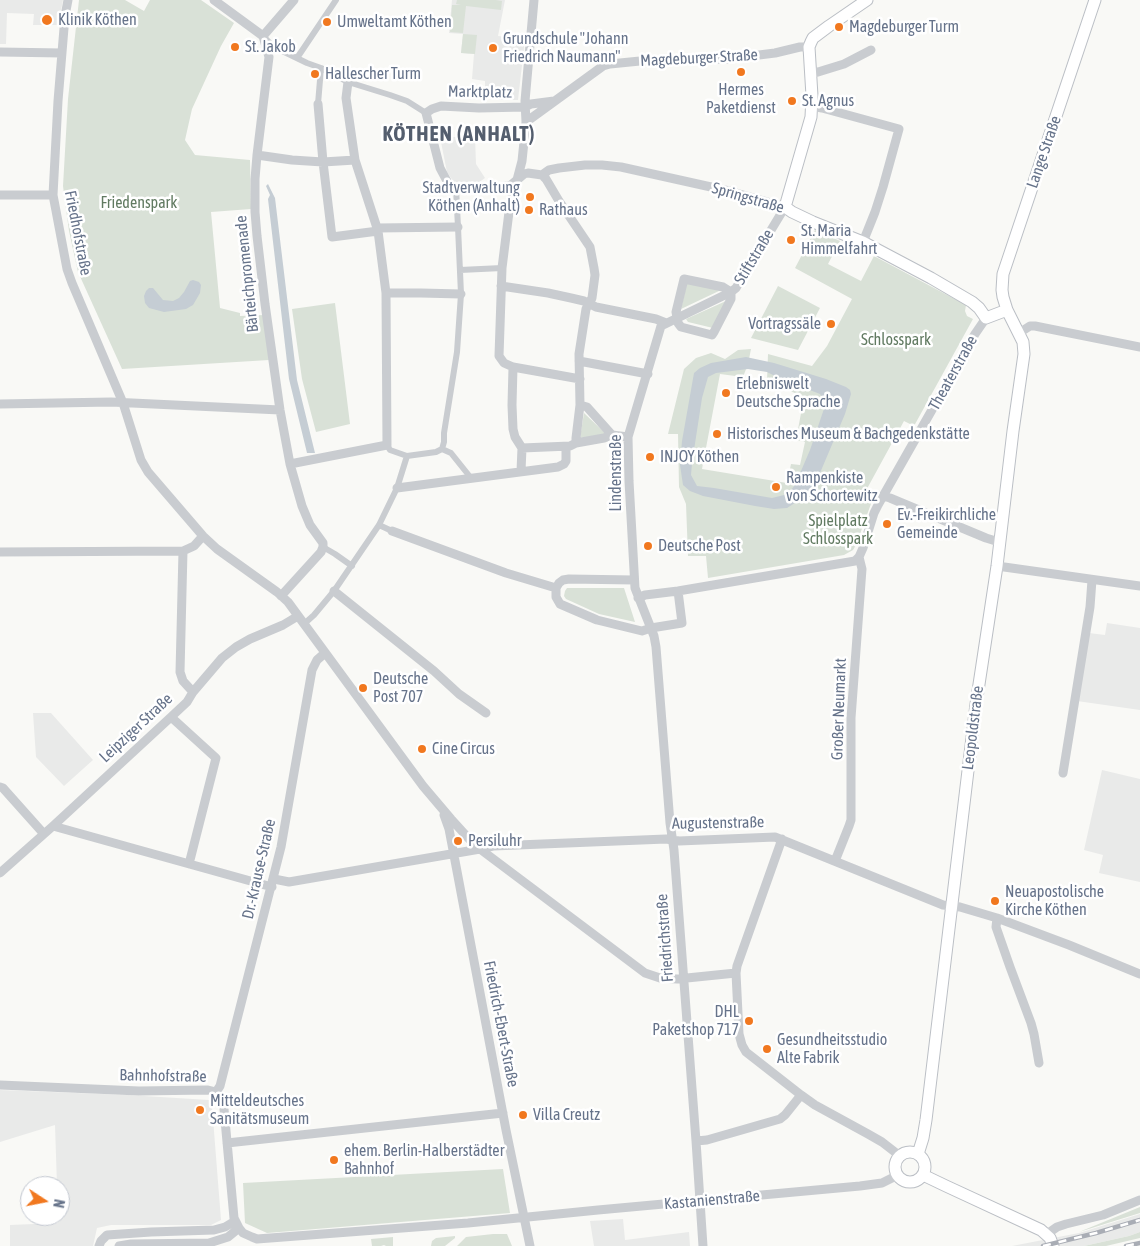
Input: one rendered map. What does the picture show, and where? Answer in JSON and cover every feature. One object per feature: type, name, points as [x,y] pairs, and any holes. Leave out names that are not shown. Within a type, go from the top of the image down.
[{"type":"main road","points":[[809,47],[813,38],[854,4],[867,0]]},
{"type":"main road","name":"Lange Straße","points":[[1006,308],[1002,290],[1003,274],[1095,0]]},
{"type":"main road","name":"Stiftstraße","points":[[785,206],[809,126],[812,106],[809,47]]},
{"type":"main road","name":"Springstraße","points":[[785,206],[792,212],[813,222],[863,242],[966,297],[986,318]]},
{"type":"main road","name":"Theaterstraße","points":[[986,318],[1006,308]]},
{"type":"main road","name":"Leopoldstraße","points":[[918,1154],[926,1120],[976,704],[997,566],[1024,354],[1023,342],[1006,308]]},
{"type":"main road","points":[[908,1152],[918,1154],[924,1161],[923,1175],[916,1181],[909,1182],[903,1180],[896,1170],[896,1164],[900,1156],[908,1152]]},
{"type":"main road","points":[[923,1175],[1037,1228],[1047,1234],[1053,1246]]},
{"type":"street","name":"Friedhofstraße","points":[[68,0],[62,53],[53,195],[70,276],[123,403],[140,460],[203,536],[217,549],[281,596],[301,620],[441,808]]},
{"type":"street","points":[[214,0],[264,36],[274,47],[348,82],[407,101],[426,113]]},
{"type":"street","points":[[264,36],[294,0]]},
{"type":"street","points":[[297,58],[336,0]]},
{"type":"street","points":[[524,107],[534,0]]},
{"type":"street","name":"Bärteichpromenade","points":[[264,36],[269,57],[257,155],[255,212],[257,236],[280,410],[290,464],[302,506],[310,525],[323,544],[323,548]]},
{"type":"street","name":"Magdeburger Straße","points":[[526,122],[603,66],[610,64],[640,61],[727,59],[809,47]]},
{"type":"street","points":[[810,73],[844,64],[871,50]]},
{"type":"street","points":[[0,52],[62,53]]},
{"type":"street","points":[[321,68],[318,104],[332,237],[377,229],[458,227]]},
{"type":"street","points":[[348,82],[346,98],[355,160],[377,229],[386,293],[387,445],[390,450],[407,456],[441,448],[449,452],[471,478]]},
{"type":"street","name":"Magdeburger Straße","points":[[524,107],[554,101]]},
{"type":"street","name":"Marktplatz","points":[[456,188],[444,178],[426,113],[441,106],[479,108],[524,107],[526,122],[522,161],[509,212],[501,286],[499,356],[504,363],[513,367]]},
{"type":"street","points":[[812,106],[899,129],[881,195],[863,242]]},
{"type":"street","points":[[257,155],[323,162],[355,160]]},
{"type":"street","name":"Springstraße","points":[[517,180],[524,174],[542,175],[549,170],[572,166],[602,165],[621,167],[729,191],[785,206]]},
{"type":"street","points":[[542,175],[590,247],[595,275],[592,298],[586,309],[579,361],[580,405],[576,443]]},
{"type":"street","points":[[441,448],[457,352],[459,324],[460,270],[456,188],[505,186],[511,185],[517,180]]},
{"type":"street","points":[[0,195],[53,195]]},
{"type":"street","name":"Stiftstraße","points":[[731,292],[740,283],[785,206]]},
{"type":"street","points":[[460,270],[502,268]]},
{"type":"street","points":[[684,279],[723,287],[731,292],[731,299],[712,335],[681,327],[678,323],[676,312],[684,279]]},
{"type":"street","points":[[501,286],[584,301],[596,307],[651,318],[666,323],[731,292]]},
{"type":"street","points":[[386,293],[460,294]]},
{"type":"street","name":"Theaterstraße","points":[[859,557],[874,513],[883,496],[975,334],[986,318]]},
{"type":"street","name":"Lindenstraße","points":[[651,628],[638,598],[634,580],[628,437],[648,374],[659,330],[666,323]]},
{"type":"street","points":[[1019,333],[1030,326],[1035,326],[1140,347]]},
{"type":"street","points":[[579,361],[648,374]]},
{"type":"street","points":[[521,471],[522,448],[515,437],[513,429],[513,367],[580,379]]},
{"type":"street","points":[[0,404],[123,403],[280,410]]},
{"type":"street","points":[[580,405],[587,407],[612,435]]},
{"type":"street","points":[[522,448],[566,446],[612,435],[628,437]]},
{"type":"street","points":[[290,464],[387,445]]},
{"type":"street","points":[[397,488],[562,466],[566,461],[566,446]]},
{"type":"street","points":[[301,620],[314,615],[352,566],[379,525],[397,488],[407,456]]},
{"type":"street","points":[[883,496],[1000,542]]},
{"type":"street","points":[[379,525],[454,555],[556,588]]},
{"type":"street","points":[[0,552],[183,551],[194,546],[203,536]]},
{"type":"street","points":[[281,596],[323,548],[352,566]]},
{"type":"street","points":[[183,551],[180,672],[183,681],[193,692]]},
{"type":"street","points":[[638,598],[646,595],[848,562],[859,557]]},
{"type":"street","name":"Großer Neumarkt","points":[[835,861],[851,820],[851,718],[862,568],[859,557]]},
{"type":"street","points":[[997,566],[1140,586]]},
{"type":"street","points":[[634,580],[563,580],[556,588],[556,597],[560,604],[597,620],[640,630],[682,623],[678,591]]},
{"type":"street","points":[[1063,773],[1090,607],[1092,580]]},
{"type":"street","points":[[334,590],[434,671],[459,694],[486,713]]},
{"type":"street","name":"Leipziger Straße","points":[[0,873],[187,702],[193,692],[222,658],[250,639],[282,625],[301,620]]},
{"type":"street","name":"Friedrichstraße","points":[[651,628],[656,647],[684,979],[703,1246]]},
{"type":"street","name":"Dr.-Krause-Straße","points":[[216,1092],[220,1086],[273,883],[284,832],[312,670],[317,660],[325,653]]},
{"type":"street","points":[[171,717],[216,758],[189,864]]},
{"type":"street","points":[[0,788],[44,834]]},
{"type":"street","points":[[441,808],[480,849],[640,970],[660,978],[684,979],[736,974]]},
{"type":"street","name":"Friedrich-Ebert-Straße","points":[[441,808],[449,829],[530,1246]]},
{"type":"street","name":"Augustenstraße","points":[[52,826],[189,864],[273,883],[289,882],[493,846],[775,837],[943,905],[977,911],[997,918],[1140,974]]},
{"type":"street","points":[[782,839],[737,966],[739,1034],[742,1045],[746,1052],[815,1105],[882,1142],[900,1156]]},
{"type":"street","points":[[997,918],[996,927],[1031,1022],[1039,1063]]},
{"type":"street","name":"Bahnhofstraße","points":[[0,1085],[139,1091],[208,1090],[216,1092],[223,1102],[231,1193],[237,1224]]},
{"type":"street","points":[[696,1141],[707,1140],[780,1119],[801,1095]]},
{"type":"street","points":[[227,1143],[503,1113]]},
{"type":"street","name":"Kastanienstraße","points":[[237,1224],[247,1235],[257,1239],[453,1224],[874,1185],[883,1183],[898,1175]]},
{"type":"street","points":[[1047,1234],[1057,1227],[1103,1215],[1140,1200]]},
{"type":"street","points":[[99,1246],[100,1241],[107,1235],[214,1230],[237,1224]]},
{"type":"street","points":[[119,1246],[131,1244],[209,1243],[228,1237],[237,1224]]},
{"type":"shaded area","name":"Klinik Köthen","points":[[0,0],[63,0],[58,25],[33,25],[34,14],[7,13],[6,44],[0,44]]},
{"type":"shaded area","name":"Grundschule \"Johann Friedrich Naumann\"","points":[[452,0],[505,0],[498,36],[525,39],[518,100],[499,100],[500,88],[485,87],[485,81],[472,79],[474,54],[461,53],[463,34],[449,33]]},
{"type":"shaded area","points":[[440,137],[475,137],[476,164],[485,178],[478,183],[455,184],[447,172]]},
{"type":"shaded area","points":[[268,184],[275,198],[297,380],[315,453],[307,453],[289,379],[268,199],[270,195],[266,186]]},
{"type":"shaded area","points":[[193,280],[201,285],[200,293],[193,305],[186,309],[164,312],[149,308],[145,303],[144,296],[149,288],[153,288],[163,300],[173,301],[179,298],[190,281]]},
{"type":"shaded area","points":[[746,357],[774,363],[826,379],[850,390],[851,394],[845,414],[817,480],[804,497],[787,508],[774,509],[703,496],[690,491],[683,485],[680,465],[682,441],[694,373],[711,363]],"holes":[[[748,369],[767,372],[820,394],[826,403],[810,450],[795,485],[788,494],[772,498],[697,486],[691,475],[692,463],[702,398],[708,377],[716,373]]]},
{"type":"shaded area","points":[[1107,623],[1140,628],[1140,710],[1077,701],[1089,633],[1105,635]]},
{"type":"shaded area","points":[[33,713],[51,713],[93,760],[64,786],[36,757]]},
{"type":"shaded area","points":[[1102,770],[1140,779],[1140,882],[1099,873],[1103,855],[1084,850]]},
{"type":"shaded area","points":[[0,1090],[209,1100],[212,1106],[221,1220],[211,1225],[111,1225],[97,1228],[93,1246],[10,1246],[10,1225],[70,1226],[70,1176],[57,1176],[55,1125],[0,1142]]},
{"type":"shaded area","points":[[1140,1214],[1140,1232],[1129,1236],[1084,1246],[1012,1246],[1079,1233]]},
{"type":"shaded area","points":[[623,1219],[625,1240],[689,1232],[690,1246],[594,1246],[590,1221]]},
{"type":"green space","name":"Friedenspark","points":[[79,0],[125,0],[144,11],[150,0],[201,0],[234,23],[221,46],[192,109],[185,140],[195,155],[250,160],[251,209],[211,212],[220,308],[240,313],[240,316],[264,315],[269,360],[122,369],[78,272],[69,231],[63,186],[68,99]]},
{"type":"green space","points":[[457,0],[502,1],[501,10],[466,6],[463,33],[450,32],[452,5],[461,5],[456,4]]},
{"type":"green space","points":[[463,34],[477,35],[475,54],[461,53]]},
{"type":"green space","name":"Schlosspark","points":[[815,230],[840,241],[828,264],[861,281],[874,256],[966,305],[965,311],[967,316],[973,319],[914,426],[904,421],[863,496],[872,501],[853,550],[844,555],[708,578],[706,556],[688,556],[686,504],[679,487],[678,434],[668,434],[684,369],[696,358],[711,353],[725,359],[738,350],[751,349],[743,377],[720,374],[702,469],[787,483],[791,464],[800,465],[805,442],[796,440],[804,397],[767,381],[768,354],[812,366],[827,346],[852,299],[795,268]]},
{"type":"green space","points":[[687,283],[721,290],[681,309]]},
{"type":"green space","points":[[778,286],[820,308],[798,350],[751,338]]},
{"type":"green space","points":[[726,301],[713,328],[688,322],[686,319]]},
{"type":"green space","points":[[335,303],[350,424],[316,432],[302,379],[292,309]]},
{"type":"green space","points":[[584,413],[607,435],[580,438]]},
{"type":"green space","points":[[567,588],[624,588],[635,622],[599,614],[566,599],[564,596]]},
{"type":"green space","points":[[503,1169],[510,1213],[267,1233],[245,1223],[243,1183]]},
{"type":"green space","points":[[1140,1207],[1140,1213],[1079,1232]]},
{"type":"green space","points":[[1140,1232],[1140,1238],[1106,1246],[1084,1246],[1129,1236]]},
{"type":"green space","points":[[507,1234],[512,1246],[457,1246],[466,1237]]},
{"type":"green space","points":[[455,1236],[445,1246],[431,1246],[432,1241],[436,1238]]},
{"type":"green space","points":[[393,1237],[393,1246],[372,1246],[371,1239]]},
{"type":"railway","points":[[1043,1246],[1140,1220]]},
{"type":"railway","points":[[1126,1246],[1140,1243]]},
{"type":"place","name":"Klinik Köthen","points":[[47,20]]},
{"type":"place","name":"Umweltamt Köthen","points":[[327,22]]},
{"type":"place","name":"Magdeburger Turm","points":[[839,27]]},
{"type":"place","name":"St. Jakob","points":[[235,47]]},
{"type":"place","name":"Grundschule \"Johann Friedrich Naumann\"","points":[[493,48]]},
{"type":"place","name":"Hermes Paketdienst","points":[[741,72]]},
{"type":"place","name":"Hallescher Turm","points":[[315,74]]},
{"type":"place","name":"St. Agnus","points":[[792,101]]},
{"type":"place","name":"Stadtverwaltung Köthen (Anhalt)","points":[[530,197]]},
{"type":"place","name":"Rathaus","points":[[529,210]]},
{"type":"place","name":"St. Maria Himmelfahrt","points":[[791,240]]},
{"type":"place","name":"Vortragssäle","points":[[831,324]]},
{"type":"place","name":"Erlebniswelt Deutsche Sprache","points":[[726,393]]},
{"type":"place","name":"Historisches Museum & Bachgedenkstätte","points":[[717,434]]},
{"type":"place","name":"INJOY Köthen","points":[[650,457]]},
{"type":"place","name":"Rampenkiste von Schortewitz","points":[[776,487]]},
{"type":"place","name":"Ev.-Freikirchliche Gemeinde","points":[[887,524]]},
{"type":"place","name":"Deutsche Post","points":[[648,546]]},
{"type":"place","name":"Deutsche Post 707","points":[[363,688]]},
{"type":"place","name":"Cine Circus","points":[[422,749]]},
{"type":"place","name":"Persiluhr","points":[[458,841]]},
{"type":"place","name":"Neuapostolische Kirche Köthen","points":[[995,901]]},
{"type":"place","name":"DHL Paketshop 717","points":[[749,1021]]},
{"type":"place","name":"Gesundheitsstudio Alte Fabrik","points":[[767,1049]]},
{"type":"place","name":"Mitteldeutsches Sanitätsmuseum","points":[[200,1110]]},
{"type":"place","name":"Villa Creutz","points":[[523,1115]]},
{"type":"place","name":"ehem. Berlin-Halberstädter Bahnhof","points":[[334,1160]]},
{"type":"district","name":"KÖTHEN (ANHALT)","points":[[459,134]]},
{"type":"park label","name":"Spielplatz Schlosspark","points":[[838,530]]}]
